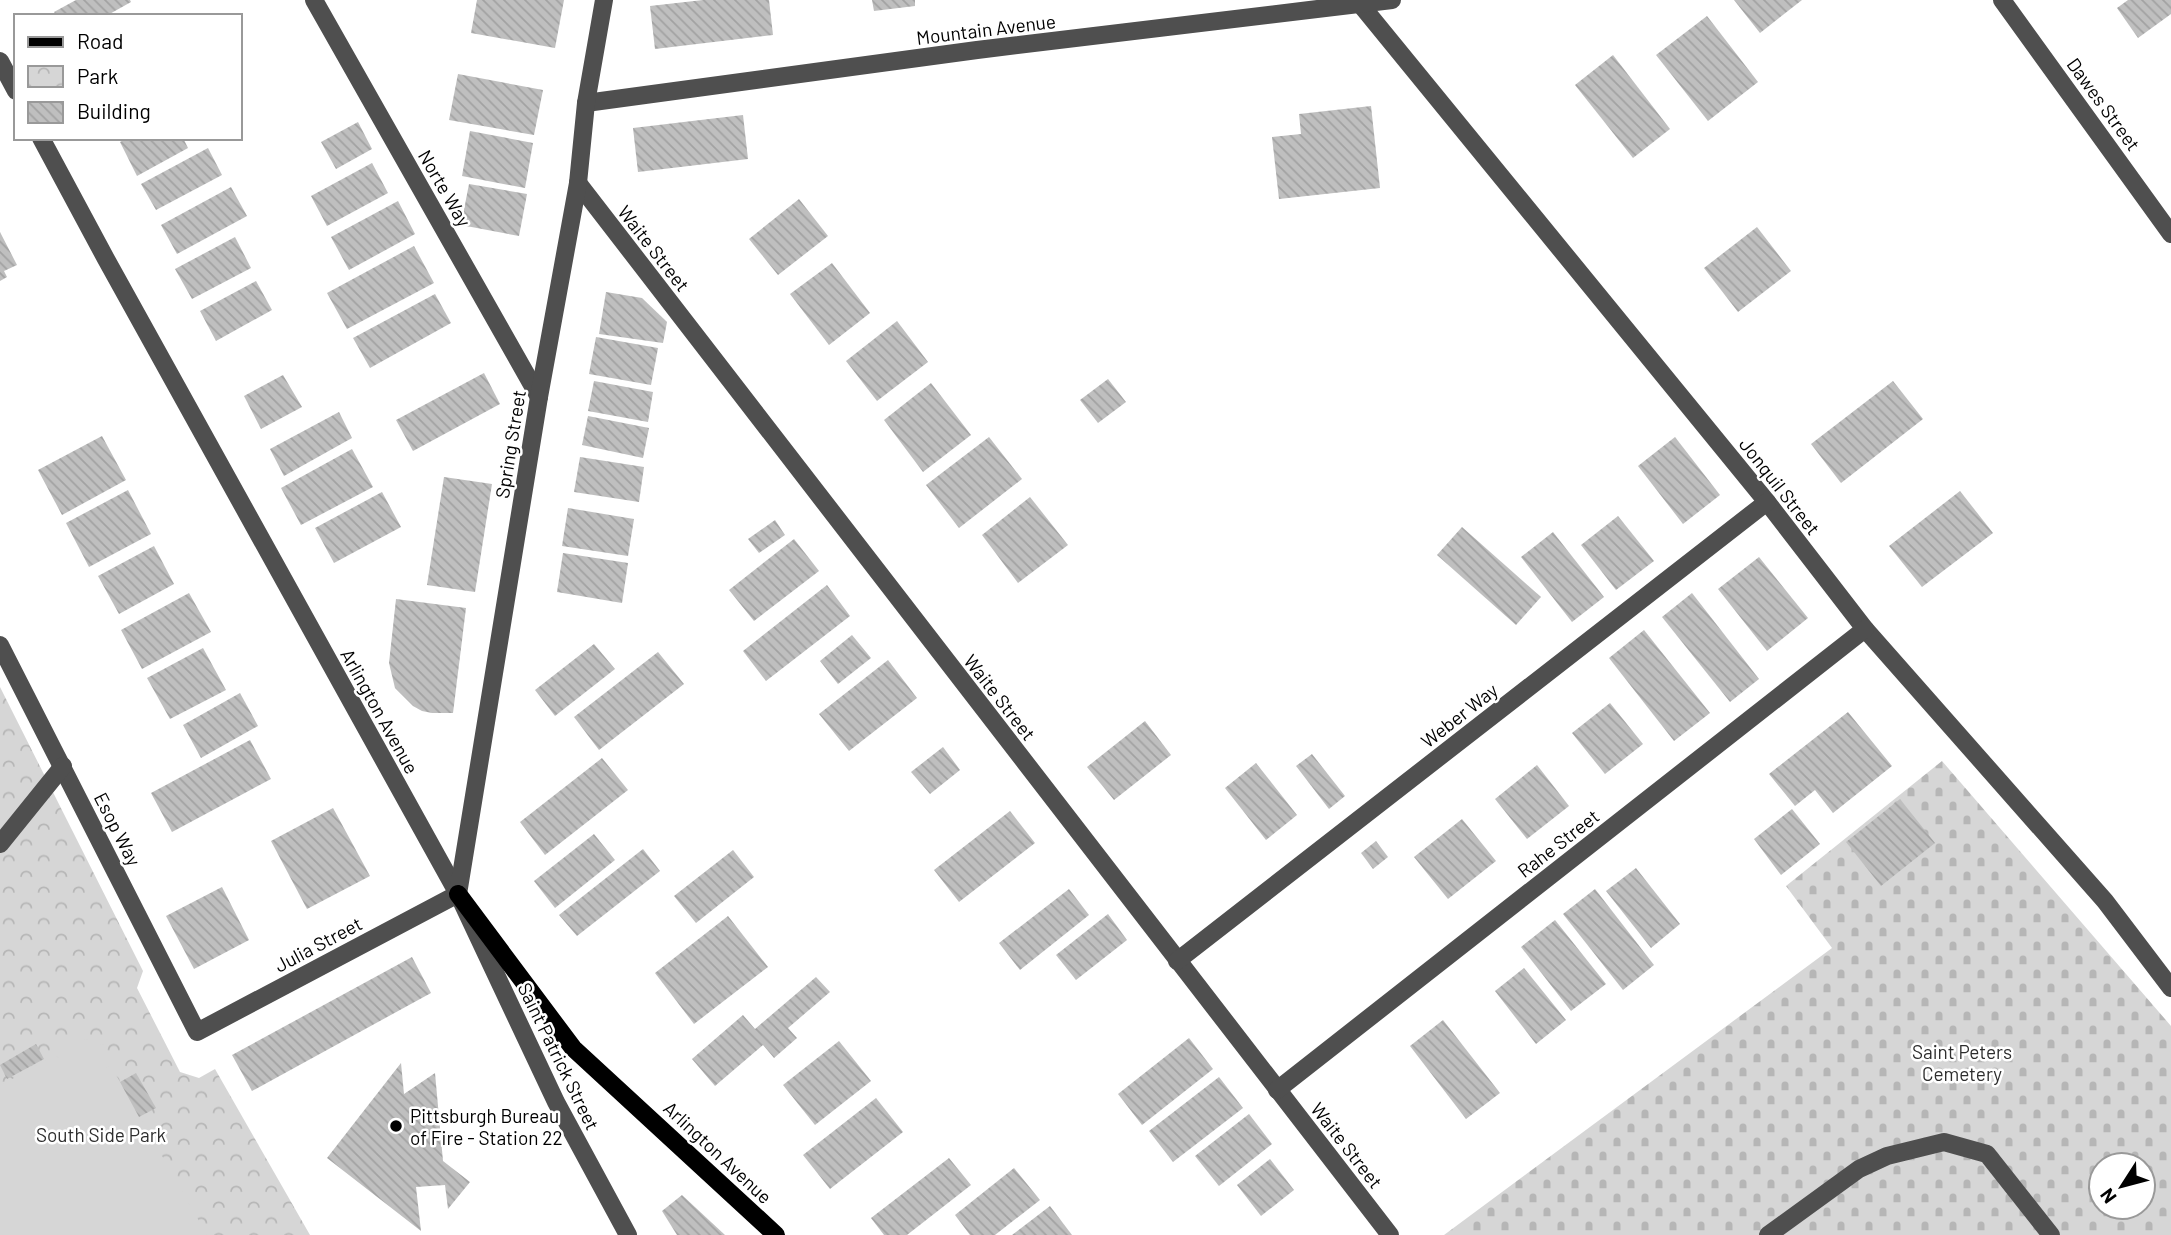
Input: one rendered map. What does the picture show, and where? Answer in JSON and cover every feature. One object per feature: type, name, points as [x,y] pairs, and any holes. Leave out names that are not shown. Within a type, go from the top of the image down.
[{"type":"main road","name":"Arlington Avenue","points":[[458,894],[573,1048],[776,1235]]},
{"type":"street","name":"Norte Way","points":[[314,0],[539,397]]},
{"type":"street","name":"Spring Street","points":[[458,894],[539,397],[578,183],[586,103],[604,0]]},
{"type":"street","name":"Mountain Avenue","points":[[586,103],[991,48],[1392,0]]},
{"type":"street","name":"Dawes Street","points":[[2002,0],[2171,233]]},
{"type":"street","name":"Jonquil Street","points":[[1361,5],[1767,502],[1865,629],[2105,901],[2171,988]]},
{"type":"street","points":[[0,61],[14,87]]},
{"type":"street","name":"Arlington Avenue","points":[[42,140],[458,894]]},
{"type":"street","name":"Waite Street","points":[[578,183],[1390,1235]]},
{"type":"street","name":"Weber Way","points":[[1177,961],[1767,502]]},
{"type":"street","name":"Rahe Street","points":[[1277,1090],[1865,629]]},
{"type":"street","name":"Esop Way","points":[[0,645],[197,1032]]},
{"type":"street","points":[[0,844],[63,765]]},
{"type":"street","name":"Julia Street","points":[[197,1032],[458,894]]},
{"type":"street","name":"Saint Patrick Street","points":[[458,894],[556,1102],[628,1235]]},
{"type":"street","points":[[1768,1235],[1859,1169],[1887,1156],[1944,1142],[1987,1154],[2051,1235]]},
{"type":"green space","name":"South Side Park","points":[[0,687],[143,971],[137,988],[180,1072],[199,1078],[215,1069],[310,1235],[0,1235]]},
{"type":"green space","name":"Saint Peters Cemetery","points":[[1942,761],[2171,1026],[2171,1235],[1444,1235],[1832,948],[1786,886]]},
{"type":"green space","points":[[75,1036],[107,1046],[106,1068],[111,1066],[207,1235],[0,1235],[0,1086],[54,1055],[61,1059]]},
{"type":"building","points":[[76,0],[131,2],[110,14],[54,12]]},
{"type":"building","points":[[477,0],[564,0],[555,48],[471,33]]},
{"type":"building","points":[[703,0],[769,0],[773,35],[655,49],[650,6]]},
{"type":"building","points":[[872,0],[915,0],[915,6],[874,11]]},
{"type":"building","points":[[1734,0],[1802,0],[1760,33]]},
{"type":"building","points":[[2128,0],[2171,0],[2171,14],[2138,38],[2117,8]]},
{"type":"building","points":[[1707,16],[1758,82],[1708,121],[1656,55]]},
{"type":"building","points":[[1613,55],[1670,129],[1633,158],[1575,85]]},
{"type":"building","points":[[458,74],[543,90],[534,135],[449,120]]},
{"type":"building","points":[[1371,106],[1380,188],[1279,199],[1272,137],[1301,134],[1299,114]]},
{"type":"building","points":[[743,115],[748,159],[638,172],[633,128]]},
{"type":"building","points":[[358,122],[372,149],[336,169],[321,142]]},
{"type":"building","points":[[470,131],[533,143],[525,188],[462,176]]},
{"type":"building","points":[[184,140],[188,148],[137,176],[120,142]]},
{"type":"building","points":[[208,148],[222,175],[156,210],[141,184]]},
{"type":"building","points":[[372,163],[388,193],[327,226],[311,196]]},
{"type":"building","points":[[469,184],[527,194],[519,236],[461,225]]},
{"type":"building","points":[[231,187],[247,216],[177,254],[161,225]]},
{"type":"building","points":[[799,199],[828,236],[778,275],[749,239]]},
{"type":"building","points":[[398,201],[415,234],[349,270],[331,237]]},
{"type":"building","points":[[1757,227],[1791,271],[1738,312],[1704,268]]},
{"type":"building","points":[[0,232],[17,265],[4,271],[7,277],[0,281]]},
{"type":"building","points":[[235,237],[251,268],[192,299],[175,269]]},
{"type":"building","points":[[414,246],[434,283],[347,329],[327,293]]},
{"type":"building","points":[[832,263],[870,313],[829,345],[790,294]]},
{"type":"building","points":[[256,281],[272,310],[216,341],[200,311]]},
{"type":"building","points":[[606,292],[642,298],[667,322],[663,343],[599,334]]},
{"type":"building","points":[[435,294],[451,323],[370,368],[353,338]]},
{"type":"building","points":[[897,321],[928,362],[877,401],[846,361]]},
{"type":"building","points":[[596,337],[658,348],[651,385],[589,374]]},
{"type":"building","points":[[484,373],[500,404],[413,451],[396,420]]},
{"type":"building","points":[[283,375],[302,407],[261,429],[244,396]]},
{"type":"building","points":[[1108,379],[1126,402],[1098,423],[1080,400]]},
{"type":"building","points":[[594,381],[653,392],[648,422],[588,411]]},
{"type":"building","points":[[1893,381],[1923,419],[1841,483],[1811,444]]},
{"type":"building","points":[[931,383],[971,435],[923,472],[884,420]]},
{"type":"building","points":[[339,412],[352,438],[284,476],[270,449]]},
{"type":"building","points":[[588,416],[649,428],[643,458],[582,445]]},
{"type":"building","points":[[102,436],[126,480],[62,515],[38,470]]},
{"type":"building","points":[[989,437],[1022,479],[959,528],[926,485]]},
{"type":"building","points":[[1675,437],[1720,495],[1683,524],[1638,466]]},
{"type":"building","points":[[352,449],[373,487],[301,525],[281,488]]},
{"type":"building","points":[[580,457],[644,467],[639,502],[574,492]]},
{"type":"building","points":[[444,477],[492,484],[475,592],[427,585]]},
{"type":"building","points":[[128,490],[151,534],[89,567],[66,523]]},
{"type":"building","points":[[1960,491],[1993,533],[1922,587],[1889,546]]},
{"type":"building","points":[[382,492],[401,527],[334,563],[315,528]]},
{"type":"building","points":[[1030,497],[1068,545],[1018,583],[982,535]]},
{"type":"building","points":[[568,508],[634,519],[628,556],[562,546]]},
{"type":"building","points":[[1618,516],[1654,561],[1616,590],[1581,545]]},
{"type":"building","points":[[775,520],[785,535],[759,553],[748,539]]},
{"type":"building","points":[[1462,527],[1541,597],[1516,625],[1437,555]]},
{"type":"building","points":[[1553,532],[1604,597],[1572,622],[1521,557]]},
{"type":"building","points":[[794,539],[819,571],[754,621],[729,590]]},
{"type":"building","points":[[154,546],[174,584],[119,614],[98,576]]},
{"type":"building","points":[[563,553],[628,563],[622,603],[557,592]]},
{"type":"building","points":[[1759,557],[1808,618],[1767,651],[1718,589]]},
{"type":"building","points":[[827,585],[850,616],[766,681],[743,651]]},
{"type":"building","points":[[189,593],[211,632],[142,669],[121,630]]},
{"type":"building","points":[[1692,593],[1759,679],[1730,702],[1662,617]]},
{"type":"building","points":[[396,599],[466,608],[453,713],[422,711],[395,688],[389,663]]},
{"type":"building","points":[[1644,630],[1710,713],[1674,741],[1609,658]]},
{"type":"building","points":[[852,635],[871,658],[838,684],[820,661]]},
{"type":"building","points":[[594,644],[615,669],[555,716],[535,690]]},
{"type":"building","points":[[203,648],[226,690],[170,719],[147,678]]},
{"type":"building","points":[[658,652],[684,684],[599,750],[574,717]]},
{"type":"building","points":[[888,660],[917,698],[849,751],[819,714]]},
{"type":"building","points":[[240,693],[258,726],[201,758],[183,725]]},
{"type":"building","points":[[1610,703],[1643,744],[1605,774],[1572,733]]},
{"type":"building","points":[[1848,712],[1892,766],[1833,813],[1815,790],[1795,806],[1769,774]]},
{"type":"building","points":[[1145,721],[1171,755],[1114,800],[1087,767]]},
{"type":"building","points":[[250,740],[271,779],[172,832],[151,793]]},
{"type":"building","points":[[943,747],[960,770],[930,794],[911,772]]},
{"type":"building","points":[[1312,754],[1345,796],[1329,809],[1296,766]]},
{"type":"building","points":[[602,758],[628,790],[545,855],[520,822]]},
{"type":"building","points":[[1256,763],[1297,815],[1266,840],[1225,788]]},
{"type":"building","points":[[1537,765],[1569,806],[1527,839],[1495,799]]},
{"type":"building","points":[[1900,799],[1935,843],[1881,886],[1846,842]]},
{"type":"building","points":[[333,808],[370,876],[307,909],[271,841]]},
{"type":"building","points":[[1792,809],[1820,844],[1781,875],[1754,839]]},
{"type":"building","points":[[1010,811],[1035,843],[959,902],[934,870]]},
{"type":"building","points":[[1462,819],[1496,861],[1448,899],[1414,857]]},
{"type":"building","points":[[594,834],[615,860],[555,908],[534,881]]},
{"type":"building","points":[[1376,841],[1388,857],[1373,869],[1361,853]]},
{"type":"building","points":[[643,849],[660,871],[577,936],[559,915]]},
{"type":"building","points":[[733,850],[754,877],[696,923],[674,896]]},
{"type":"building","points":[[1636,868],[1680,924],[1651,948],[1606,891]]},
{"type":"building","points":[[222,887],[249,940],[194,969],[166,916]]},
{"type":"building","points":[[1069,889],[1089,915],[1020,970],[999,943]]},
{"type":"building","points":[[1595,889],[1654,965],[1623,990],[1563,914]]},
{"type":"building","points":[[1108,914],[1127,940],[1076,980],[1056,955]]},
{"type":"building","points":[[728,916],[768,967],[694,1024],[655,973]]},
{"type":"building","points":[[1555,920],[1606,984],[1571,1011],[1521,947]]},
{"type":"building","points":[[412,957],[431,993],[252,1091],[232,1055]]},
{"type":"building","points":[[1524,968],[1566,1020],[1536,1044],[1495,991]]},
{"type":"building","points":[[816,977],[830,992],[788,1028],[797,1038],[774,1058],[763,1045],[715,1086],[692,1059],[743,1015],[755,1029]]},
{"type":"building","points":[[1443,1020],[1500,1093],[1466,1119],[1410,1046]]},
{"type":"building","points":[[1189,1038],[1213,1069],[1142,1125],[1118,1094]]},
{"type":"building","points":[[839,1041],[871,1081],[815,1125],[783,1085]]},
{"type":"building","points":[[36,1044],[44,1059],[7,1079],[0,1065]]},
{"type":"building","name":"Pittsburgh Bureau of Fire - Station 22","points":[[401,1063],[404,1094],[435,1073],[443,1161],[470,1182],[448,1209],[445,1185],[416,1187],[421,1231],[327,1158]]},
{"type":"building","points":[[136,1073],[156,1108],[139,1117],[120,1082]]},
{"type":"building","points":[[1219,1077],[1243,1108],[1173,1162],[1149,1131]]},
{"type":"building","points":[[876,1098],[903,1132],[830,1189],[803,1155]]},
{"type":"building","points":[[1249,1114],[1272,1144],[1219,1186],[1195,1156]]},
{"type":"building","points":[[949,1158],[971,1185],[907,1235],[884,1235],[871,1218]]},
{"type":"building","points":[[1270,1159],[1294,1190],[1261,1216],[1237,1185]]},
{"type":"building","points":[[1014,1168],[1040,1200],[995,1235],[970,1235],[955,1215]]},
{"type":"building","points":[[682,1195],[725,1235],[677,1235],[662,1211]]},
{"type":"building","points":[[1050,1206],[1072,1235],[1012,1235]]},
{"type":"place","name":"Pittsburgh Bureau of Fire - Station 22","points":[[396,1126]]}]
